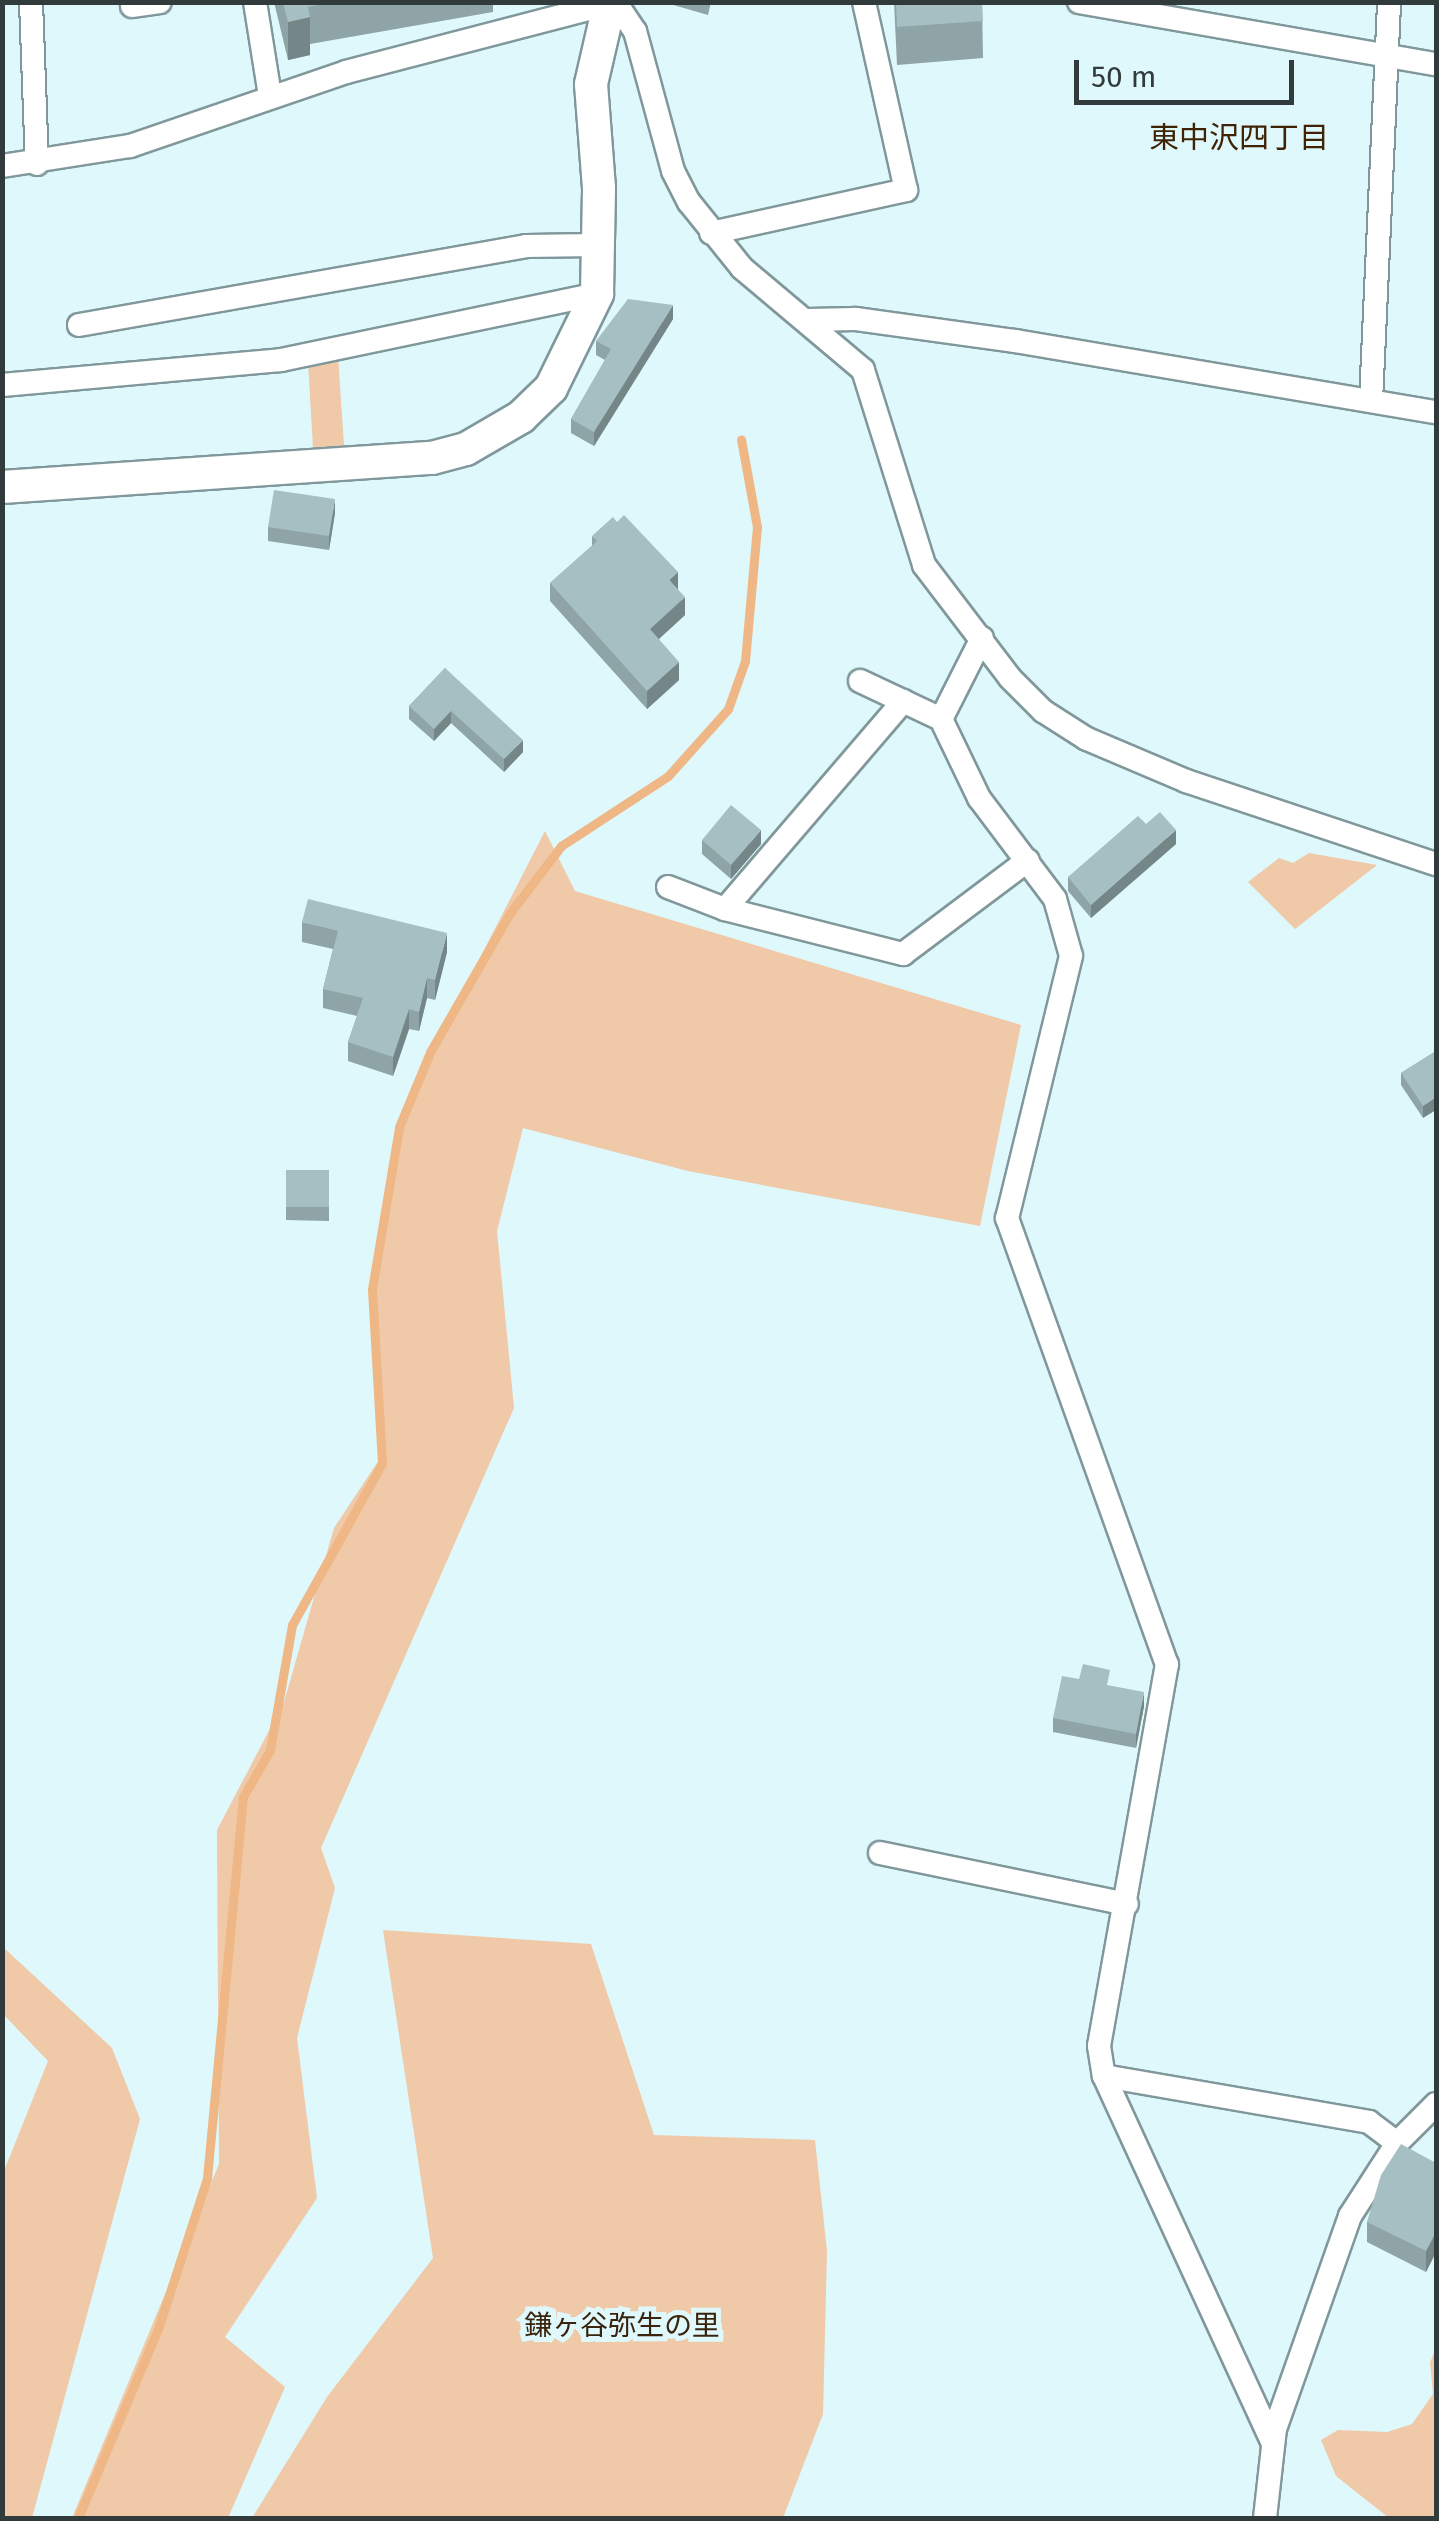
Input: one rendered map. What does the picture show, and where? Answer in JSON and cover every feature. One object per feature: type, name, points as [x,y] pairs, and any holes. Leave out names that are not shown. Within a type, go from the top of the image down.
[{"type":"street","points":[[31,2],[36,164]]},
{"type":"street","points":[[132,6],[160,2]]},
{"type":"street","points":[[255,2],[270,96]]},
{"type":"street","points":[[711,232],[906,190],[864,2]]},
{"type":"street","points":[[1079,2],[1436,64]]},
{"type":"street","points":[[1371,401],[1390,2]]},
{"type":"street","points":[[2,166],[36,164],[130,146],[270,96],[610,5],[630,18],[673,171],[711,232],[742,268],[863,370],[924,564],[1043,711],[1087,739],[1232,798],[1436,864]]},
{"type":"street","points":[[2,487],[432,458],[466,449],[521,417],[551,388],[597,294],[600,245],[591,84],[610,5]]},
{"type":"street","points":[[79,325],[526,246],[600,245]]},
{"type":"street","points":[[2,385],[281,360],[597,294]]},
{"type":"street","points":[[807,320],[856,319],[1015,341],[1436,412]]},
{"type":"street","points":[[941,719],[982,638]]},
{"type":"street","points":[[860,680],[941,719],[979,798],[1055,899],[1071,956],[1007,1218],[1167,1664],[1099,2046],[1104,2076],[1274,2443]]},
{"type":"street","points":[[725,909],[903,701]]},
{"type":"street","points":[[668,887],[725,909],[903,954],[1028,860]]},
{"type":"street","points":[[880,1854],[1127,1904]]},
{"type":"street","points":[[1104,2076],[1369,2122],[1397,2143]]},
{"type":"street","points":[[1265,2518],[1274,2443],[1350,2216],[1397,2143],[1436,2104]]},
{"type":"green space","points":[[338,356],[344,446],[313,448],[308,362]]},
{"type":"green space","points":[[545,831],[575,891],[1021,1025],[980,1226],[688,1171],[523,1128],[497,1231],[514,1408],[321,1848],[335,1888],[297,2038],[317,2198],[225,2337],[285,2387],[228,2518],[72,2518],[219,2164],[217,1830],[284,1702],[334,1528],[381,1457],[370,1285],[402,1110]]},
{"type":"green space","points":[[1309,853],[1377,865],[1295,929],[1248,882],[1279,858],[1293,863]]},
{"type":"green space","name":"鎌ヶ谷弥生の里","points":[[383,1930],[591,1944],[654,2135],[815,2140],[827,2251],[823,2414],[783,2518],[252,2518],[327,2397],[433,2258]]},
{"type":"green space","points":[[3,1947],[112,2048],[140,2119],[32,2518],[3,2518],[2,2176],[48,2061],[3,2014]]},
{"type":"green space","points":[[1436,2347],[1436,2518],[1389,2518],[1336,2476],[1321,2440],[1338,2430],[1387,2432],[1412,2424],[1433,2394],[1430,2363]]},
{"type":"building","points":[[283,2],[333,2],[308,7],[310,17],[288,22]]},
{"type":"building","points":[[896,2],[982,2],[983,21],[897,27]]},
{"type":"building","points":[[628,299],[673,305],[594,432],[571,419],[611,349],[596,341]]},
{"type":"building","points":[[274,490],[335,499],[329,536],[268,527]]},
{"type":"building","points":[[624,515],[678,572],[669,580],[685,597],[650,629],[679,662],[647,691],[550,583],[597,541],[592,536],[613,517],[617,522]]},
{"type":"building","points":[[445,668],[523,740],[504,759],[451,711],[434,729],[409,706]]},
{"type":"building","points":[[731,805],[761,830],[731,865],[702,840]]},
{"type":"building","points":[[1160,812],[1176,830],[1091,905],[1068,877],[1138,816],[1146,824]]},
{"type":"building","points":[[308,899],[447,933],[435,980],[427,978],[419,1012],[409,1009],[393,1057],[348,1042],[363,998],[323,989],[338,931],[302,922]]},
{"type":"building","points":[[1436,1051],[1436,1097],[1423,1106],[1401,1073]]},
{"type":"building","points":[[286,1170],[329,1170],[329,1207],[286,1207]]},
{"type":"building","points":[[1083,1664],[1110,1670],[1107,1685],[1144,1692],[1136,1734],[1053,1718],[1062,1676],[1079,1679]]},
{"type":"building","points":[[1401,2144],[1436,2163],[1436,2232],[1426,2251],[1367,2222],[1381,2175]]},
{"type":"waterway","points":[[78,2518],[159,2326],[207,2178],[243,1797],[270,1750],[292,1625],[382,1463],[372,1289],[399,1127],[430,1052],[510,913],[561,846],[668,776],[728,709],[745,661],[757,527],[741,439]]},
{"type":"district","name":"東中沢四丁目","points":[[1239,138]]}]
